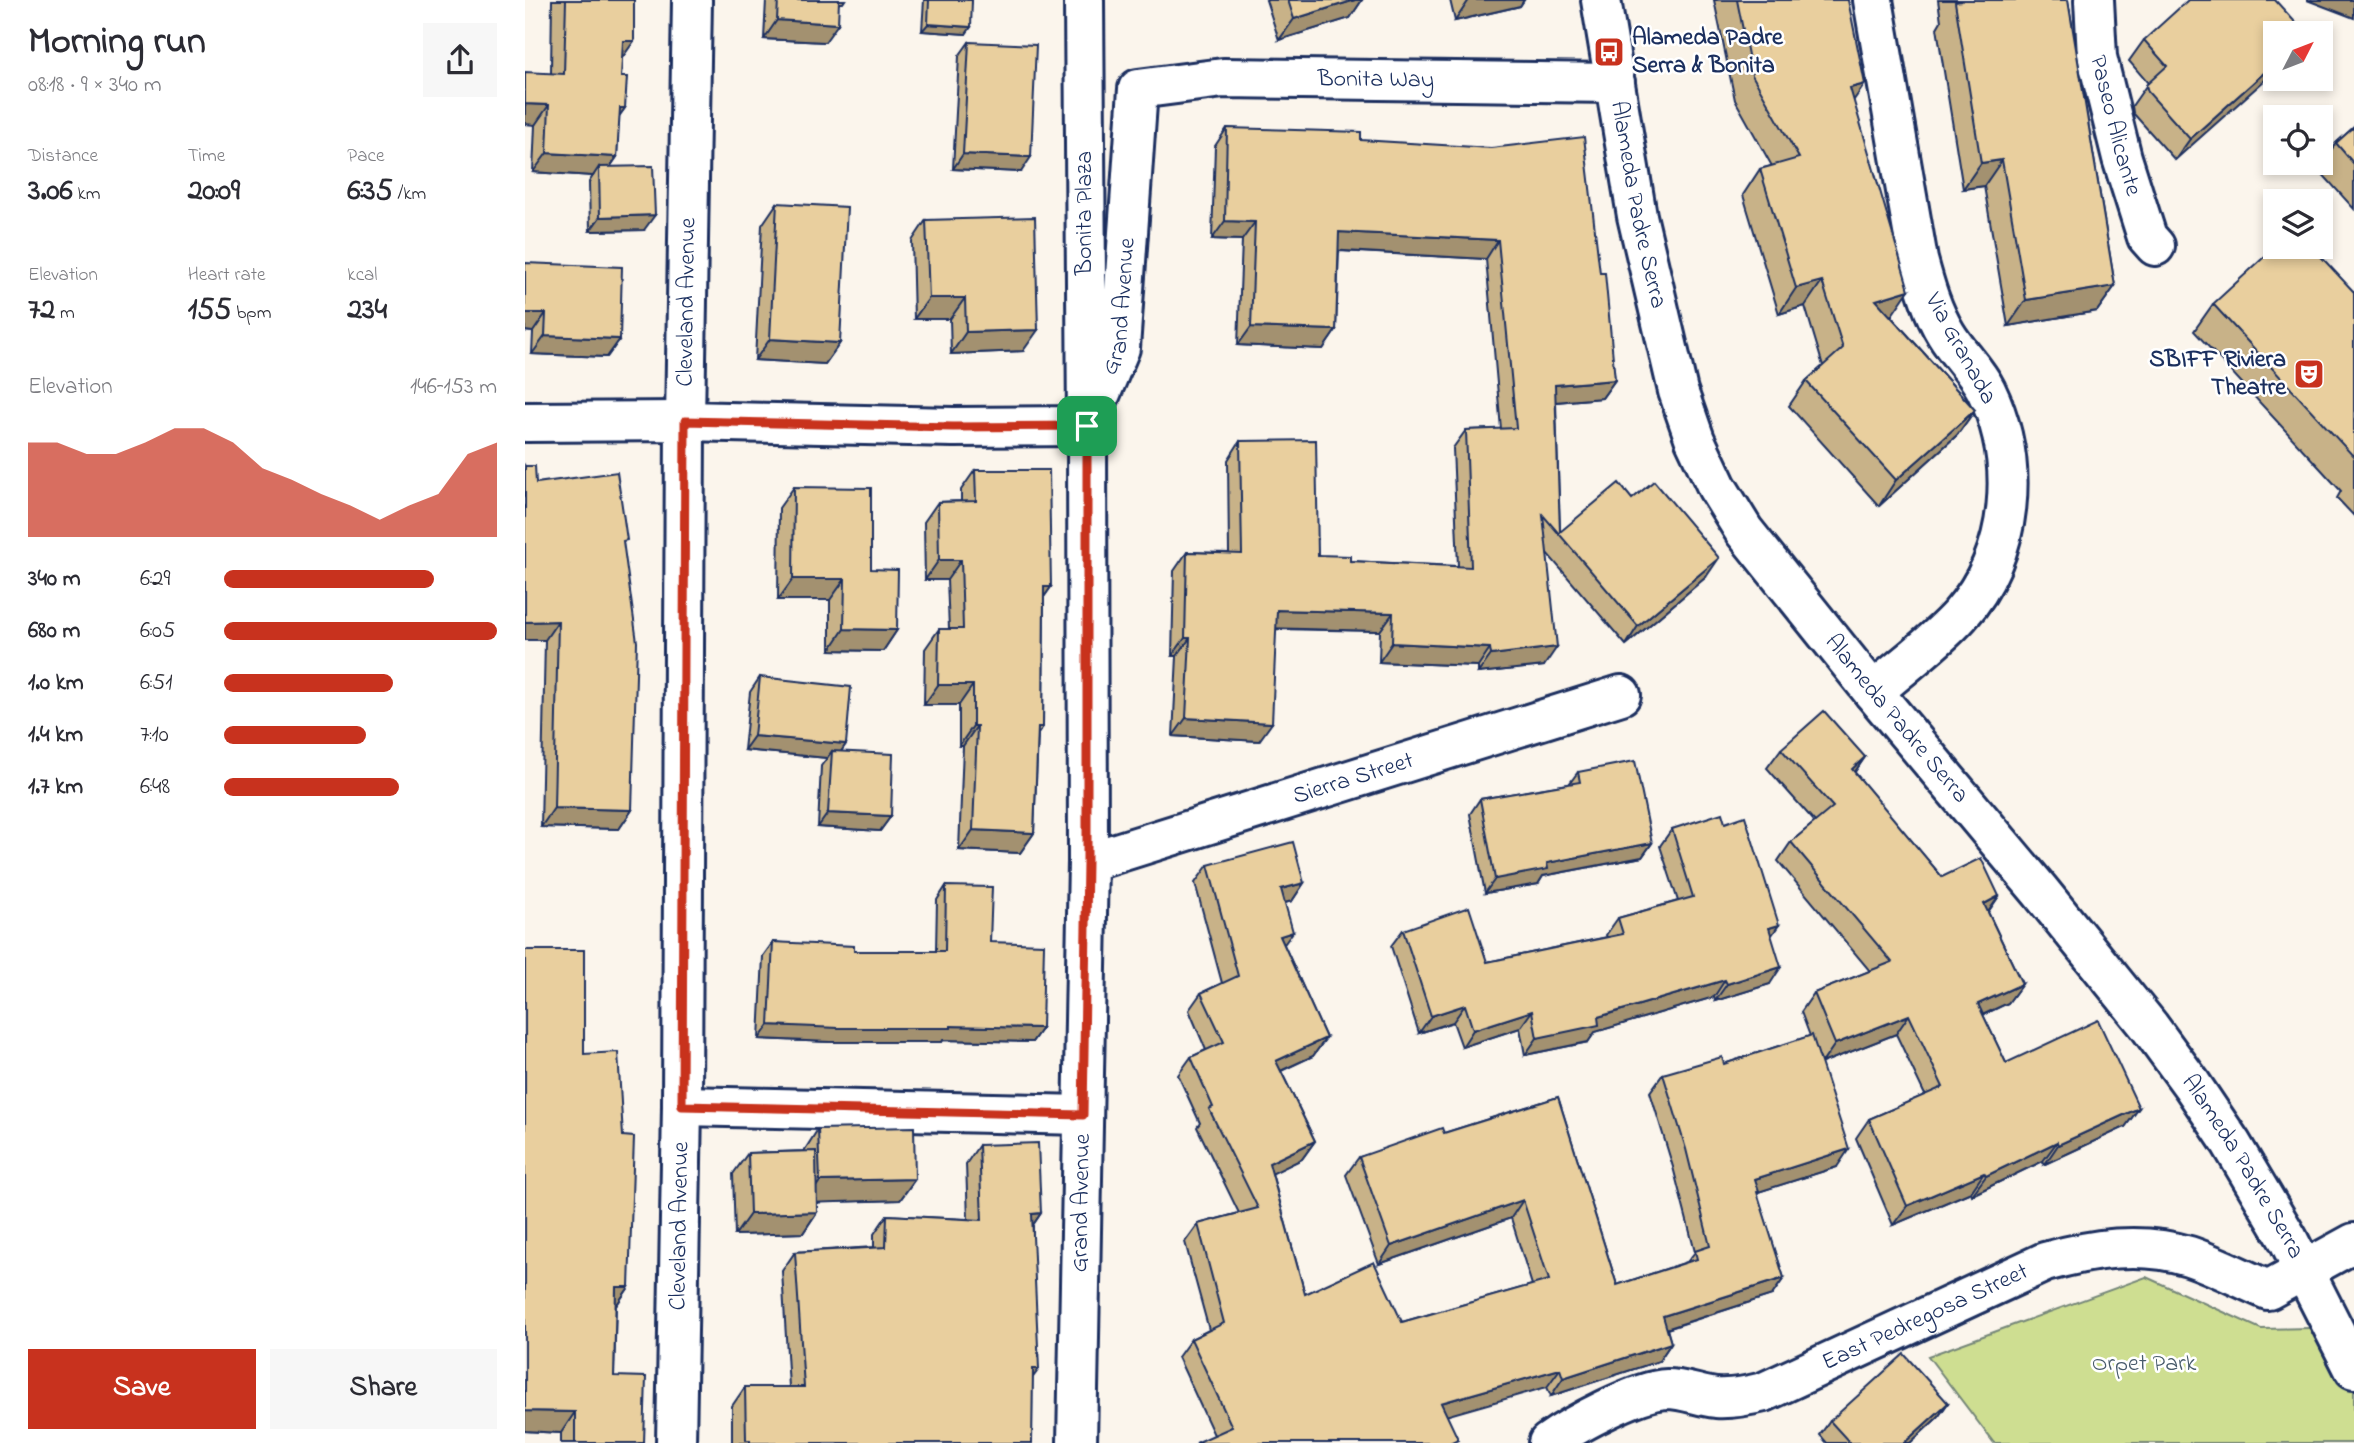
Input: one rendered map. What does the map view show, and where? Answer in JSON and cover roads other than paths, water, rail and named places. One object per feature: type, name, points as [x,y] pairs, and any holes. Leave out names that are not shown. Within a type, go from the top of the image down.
[{"type":"street","name":"Cleveland Avenue","points":[[676,1443],[682,1106],[685,421],[692,0]]},
{"type":"street","name":"Bonita Plaza","points":[[1084,0],[1087,426]]},
{"type":"street","name":"Alameda Padre Serra","points":[[1601,0],[1637,216],[1678,391],[1695,440],[1717,487],[1744,531],[1873,692],[2149,1026],[2231,1143],[2305,1271],[2354,1369]]},
{"type":"street","name":"Via Granada","points":[[1873,0],[1918,260],[1929,299],[1947,335],[1986,390],[2001,429],[2008,471],[2006,514],[1996,556],[1974,597],[1959,616],[1873,692]]},
{"type":"street","name":"Paseo Alicante","points":[[2094,0],[2097,57],[2122,158],[2147,237],[2155,246]]},
{"type":"street","name":"Bonita Way","points":[[1138,89],[1223,78],[1615,83]]},
{"type":"street","name":"Grand Avenue","points":[[1077,1443],[1087,862],[1087,426],[1120,348],[1138,89]]},
{"type":"street","points":[[525,422],[685,421],[953,427],[1087,426]]},
{"type":"street","name":"Sierra Street","points":[[1087,862],[1621,695]]},
{"type":"street","points":[[682,1106],[1083,1115]]},
{"type":"street","name":"East Pedregosa Street","points":[[1548,1443],[1647,1391],[1670,1389],[1715,1398],[1740,1398],[1764,1392],[2045,1262],[2073,1254],[2101,1249],[2160,1251],[2187,1256],[2269,1290],[2354,1243]]},
{"type":"place","name":"Alameda Padre Serra & Bonita","points":[[1609,52]]},
{"type":"place","name":"SBIFF Riviera Theatre","points":[[2309,374]]},
{"type":"park label","name":"Orpet Park","points":[[2144,1364]]}]
